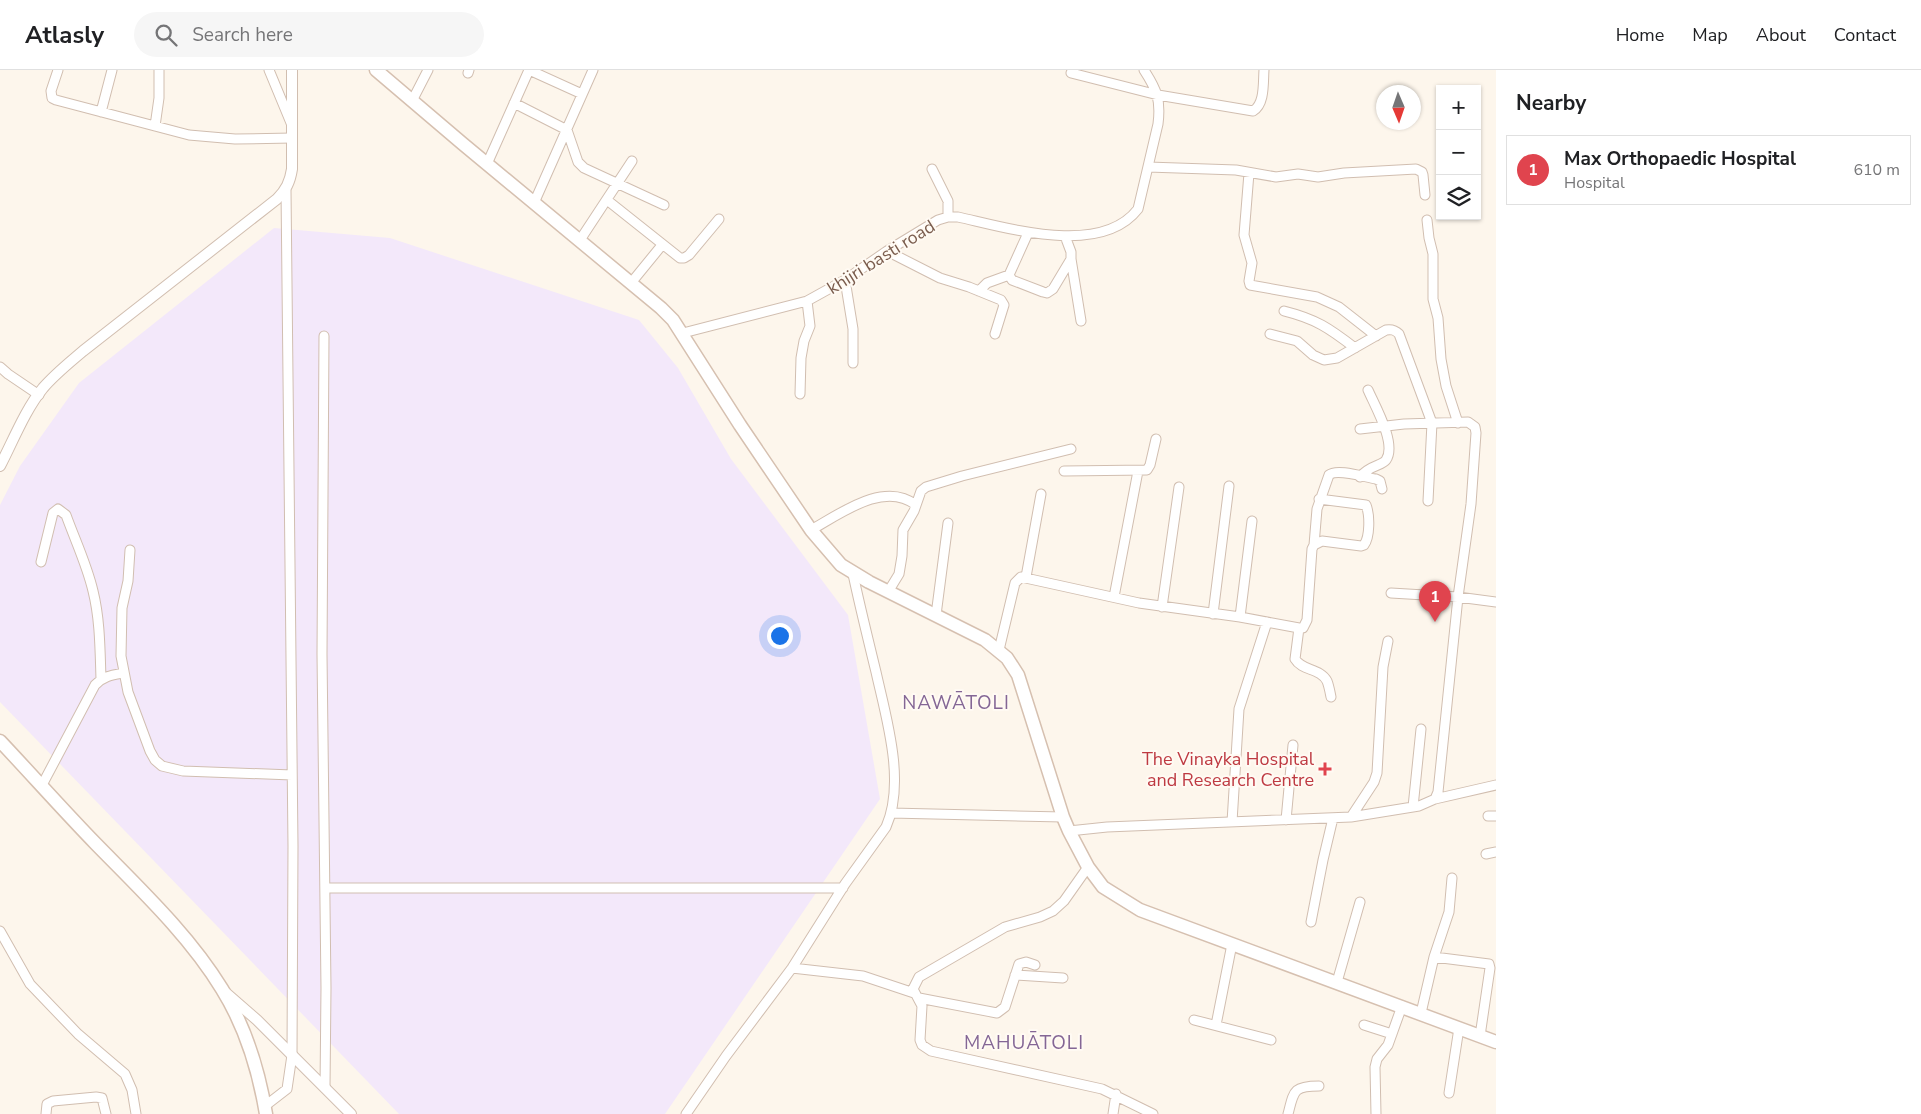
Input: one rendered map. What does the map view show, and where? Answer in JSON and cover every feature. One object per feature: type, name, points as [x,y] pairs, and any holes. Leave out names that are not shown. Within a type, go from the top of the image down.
[{"type":"main road","points":[[376,70],[661,308],[683,333],[740,425],[811,530],[841,566],[888,592],[985,640],[999,650],[1018,675],[1069,831],[1088,867],[1103,887],[1140,910],[1496,1042]]},
{"type":"main road","points":[[1,743],[160,911],[223,990],[251,1054],[265,1110]]},
{"type":"street","points":[[58,70],[51,91],[52,98],[205,138],[292,138]]},
{"type":"street","points":[[101,112],[112,70]]},
{"type":"street","points":[[155,126],[159,98],[159,70]]},
{"type":"street","points":[[269,70],[292,126]]},
{"type":"street","points":[[265,1110],[287,1089],[292,1055],[292,775],[286,190],[292,169],[292,70]]},
{"type":"street","points":[[412,101],[428,70]]},
{"type":"street","points":[[487,164],[529,70],[582,94]]},
{"type":"street","points":[[534,203],[593,70]]},
{"type":"street","name":"khijri basti road","points":[[683,333],[807,301],[845,280],[887,251],[938,220],[948,217],[958,217],[1028,233],[1065,236],[1112,229],[1130,220],[1138,209],[1160,110],[1158,95],[1144,70]]},
{"type":"street","points":[[1071,73],[1158,95],[1253,111],[1258,108],[1261,102],[1264,70]]},
{"type":"street","points":[[514,103],[567,130],[578,162],[584,168],[664,205]]},
{"type":"street","points":[[580,240],[632,161]]},
{"type":"street","points":[[1148,166],[1236,170],[1276,177],[1298,174],[1318,177],[1344,173],[1416,169],[1422,172],[1425,195]]},
{"type":"street","points":[[932,169],[948,201],[948,217]]},
{"type":"street","points":[[1249,173],[1244,235],[1252,263],[1250,285],[1327,300],[1376,336]]},
{"type":"street","points":[[0,466],[39,395],[55,376],[83,351],[276,200],[286,190]]},
{"type":"street","points":[[607,200],[676,256],[684,258],[719,219]]},
{"type":"street","points":[[1428,220],[1429,238],[1433,254],[1433,299],[1438,318],[1441,359],[1446,386],[1458,423]]},
{"type":"street","points":[[979,291],[987,283],[1009,275],[1028,233]]},
{"type":"street","points":[[1065,236],[1071,252],[1081,321]]},
{"type":"street","points":[[631,282],[662,245]]},
{"type":"street","points":[[887,251],[940,278],[979,291],[1003,302],[996,334]]},
{"type":"street","points":[[1009,275],[1012,280],[1047,292],[1053,289],[1071,259]]},
{"type":"street","points":[[845,280],[853,329],[853,363]]},
{"type":"street","points":[[800,394],[802,349],[810,326],[807,301]]},
{"type":"street","points":[[1284,311],[1319,322],[1354,348]]},
{"type":"street","points":[[1270,334],[1296,341],[1313,355],[1324,360],[1337,358],[1391,329],[1399,334],[1432,423],[1428,500]]},
{"type":"street","points":[[324,336],[322,654],[326,888],[325,1088]]},
{"type":"street","points":[[0,367],[39,395]]},
{"type":"street","points":[[1360,477],[1368,468],[1386,461],[1388,451],[1385,426],[1368,390]]},
{"type":"street","points":[[1360,429],[1432,423],[1458,423],[1472,424],[1476,434],[1471,504],[1458,597],[1438,792],[1435,799]]},
{"type":"street","points":[[1064,471],[1147,470],[1156,439]]},
{"type":"street","points":[[888,592],[899,574],[903,530],[916,505],[918,495],[926,487],[962,476],[1071,449]]},
{"type":"street","points":[[1114,597],[1138,471]]},
{"type":"street","points":[[999,650],[1014,583],[1020,577],[1162,607],[1304,628],[1307,620],[1319,499],[1328,474],[1340,472],[1380,481],[1382,488]]},
{"type":"street","points":[[1213,614],[1229,486]]},
{"type":"street","points":[[1162,607],[1179,487]]},
{"type":"street","points":[[1026,577],[1042,494]]},
{"type":"street","points":[[811,530],[873,498],[905,499],[916,505]]},
{"type":"street","points":[[1314,544],[1322,541],[1361,546],[1364,545],[1368,538],[1368,511],[1366,505],[1319,499]]},
{"type":"street","points":[[41,562],[53,513],[58,509],[66,515],[94,592],[99,628],[101,678],[88,696],[41,786]]},
{"type":"street","points":[[1240,618],[1252,520]]},
{"type":"street","points":[[936,615],[948,523]]},
{"type":"street","points":[[130,550],[128,580],[122,608],[121,656],[124,673],[150,751],[155,760],[162,766],[183,771],[292,775]]},
{"type":"street","points":[[686,1114],[726,1056],[792,968],[843,888],[886,826],[891,813],[894,752],[853,574]]},
{"type":"street","points":[[1391,593],[1458,597],[1496,602]]},
{"type":"street","points":[[1232,822],[1239,709],[1267,622]]},
{"type":"street","points":[[1299,628],[1295,659],[1302,667],[1319,673],[1324,677],[1327,681],[1331,697]]},
{"type":"street","points":[[1351,817],[1374,782],[1377,773],[1384,667],[1388,641]]},
{"type":"street","points":[[101,678],[124,673]]},
{"type":"street","points":[[1413,807],[1421,729]]},
{"type":"street","points":[[1286,820],[1294,745]]},
{"type":"street","points":[[1069,831],[1351,817],[1413,807],[1435,799],[1496,785]]},
{"type":"street","points":[[891,813],[1063,817]]},
{"type":"street","points":[[1311,922],[1333,818]]},
{"type":"street","points":[[1486,854],[1496,852]]},
{"type":"street","points":[[1088,867],[1064,901],[1053,911],[1040,917],[1005,927],[924,973],[914,985],[916,996],[922,1006],[920,1040],[925,1049],[1102,1089],[1116,1094],[1153,1114]]},
{"type":"street","points":[[1422,1013],[1434,957],[1449,912],[1452,878]]},
{"type":"street","points":[[326,888],[843,888]]},
{"type":"street","points":[[1337,982],[1360,902]]},
{"type":"street","points":[[0,931],[30,984],[78,1034],[126,1074],[132,1090],[136,1114]]},
{"type":"street","points":[[1216,1026],[1232,944]]},
{"type":"street","points":[[1434,957],[1490,964],[1480,1036]]},
{"type":"street","points":[[792,968],[864,976],[916,996],[997,1013],[1005,1007],[1019,964],[1022,962],[1035,965]]},
{"type":"street","points":[[1015,975],[1063,978]]},
{"type":"street","points":[[223,990],[257,1020],[352,1114]]},
{"type":"street","points":[[1376,1114],[1375,1067],[1377,1059],[1388,1045],[1402,1006]]},
{"type":"street","points":[[1194,1020],[1271,1040]]},
{"type":"street","points":[[1364,1024],[1392,1034]]},
{"type":"street","points":[[1449,1094],[1459,1028]]},
{"type":"street","points":[[1288,1114],[1294,1091],[1305,1086],[1319,1086]]},
{"type":"street","points":[[1113,1114],[1116,1094]]},
{"type":"street","points":[[46,1114],[47,1104],[53,1100],[96,1096],[102,1098],[106,1114]]},
{"type":"shaded area","points":[[274,228],[390,238],[639,320],[678,368],[731,459],[848,615],[880,799],[665,1114],[399,1114],[0,702],[0,505],[20,466],[79,383]]},
{"type":"place","name":"Max Orthopaedic Hospital","points":[[1435,622]]},
{"type":"place","name":"The Vinayka Hospital and Research Centre","points":[[1325,769]]},
{"type":"district","name":"NAWĀTOLI","points":[[956,703]]},
{"type":"district","name":"MAHUĀTOLI","points":[[1024,1043]]}]
